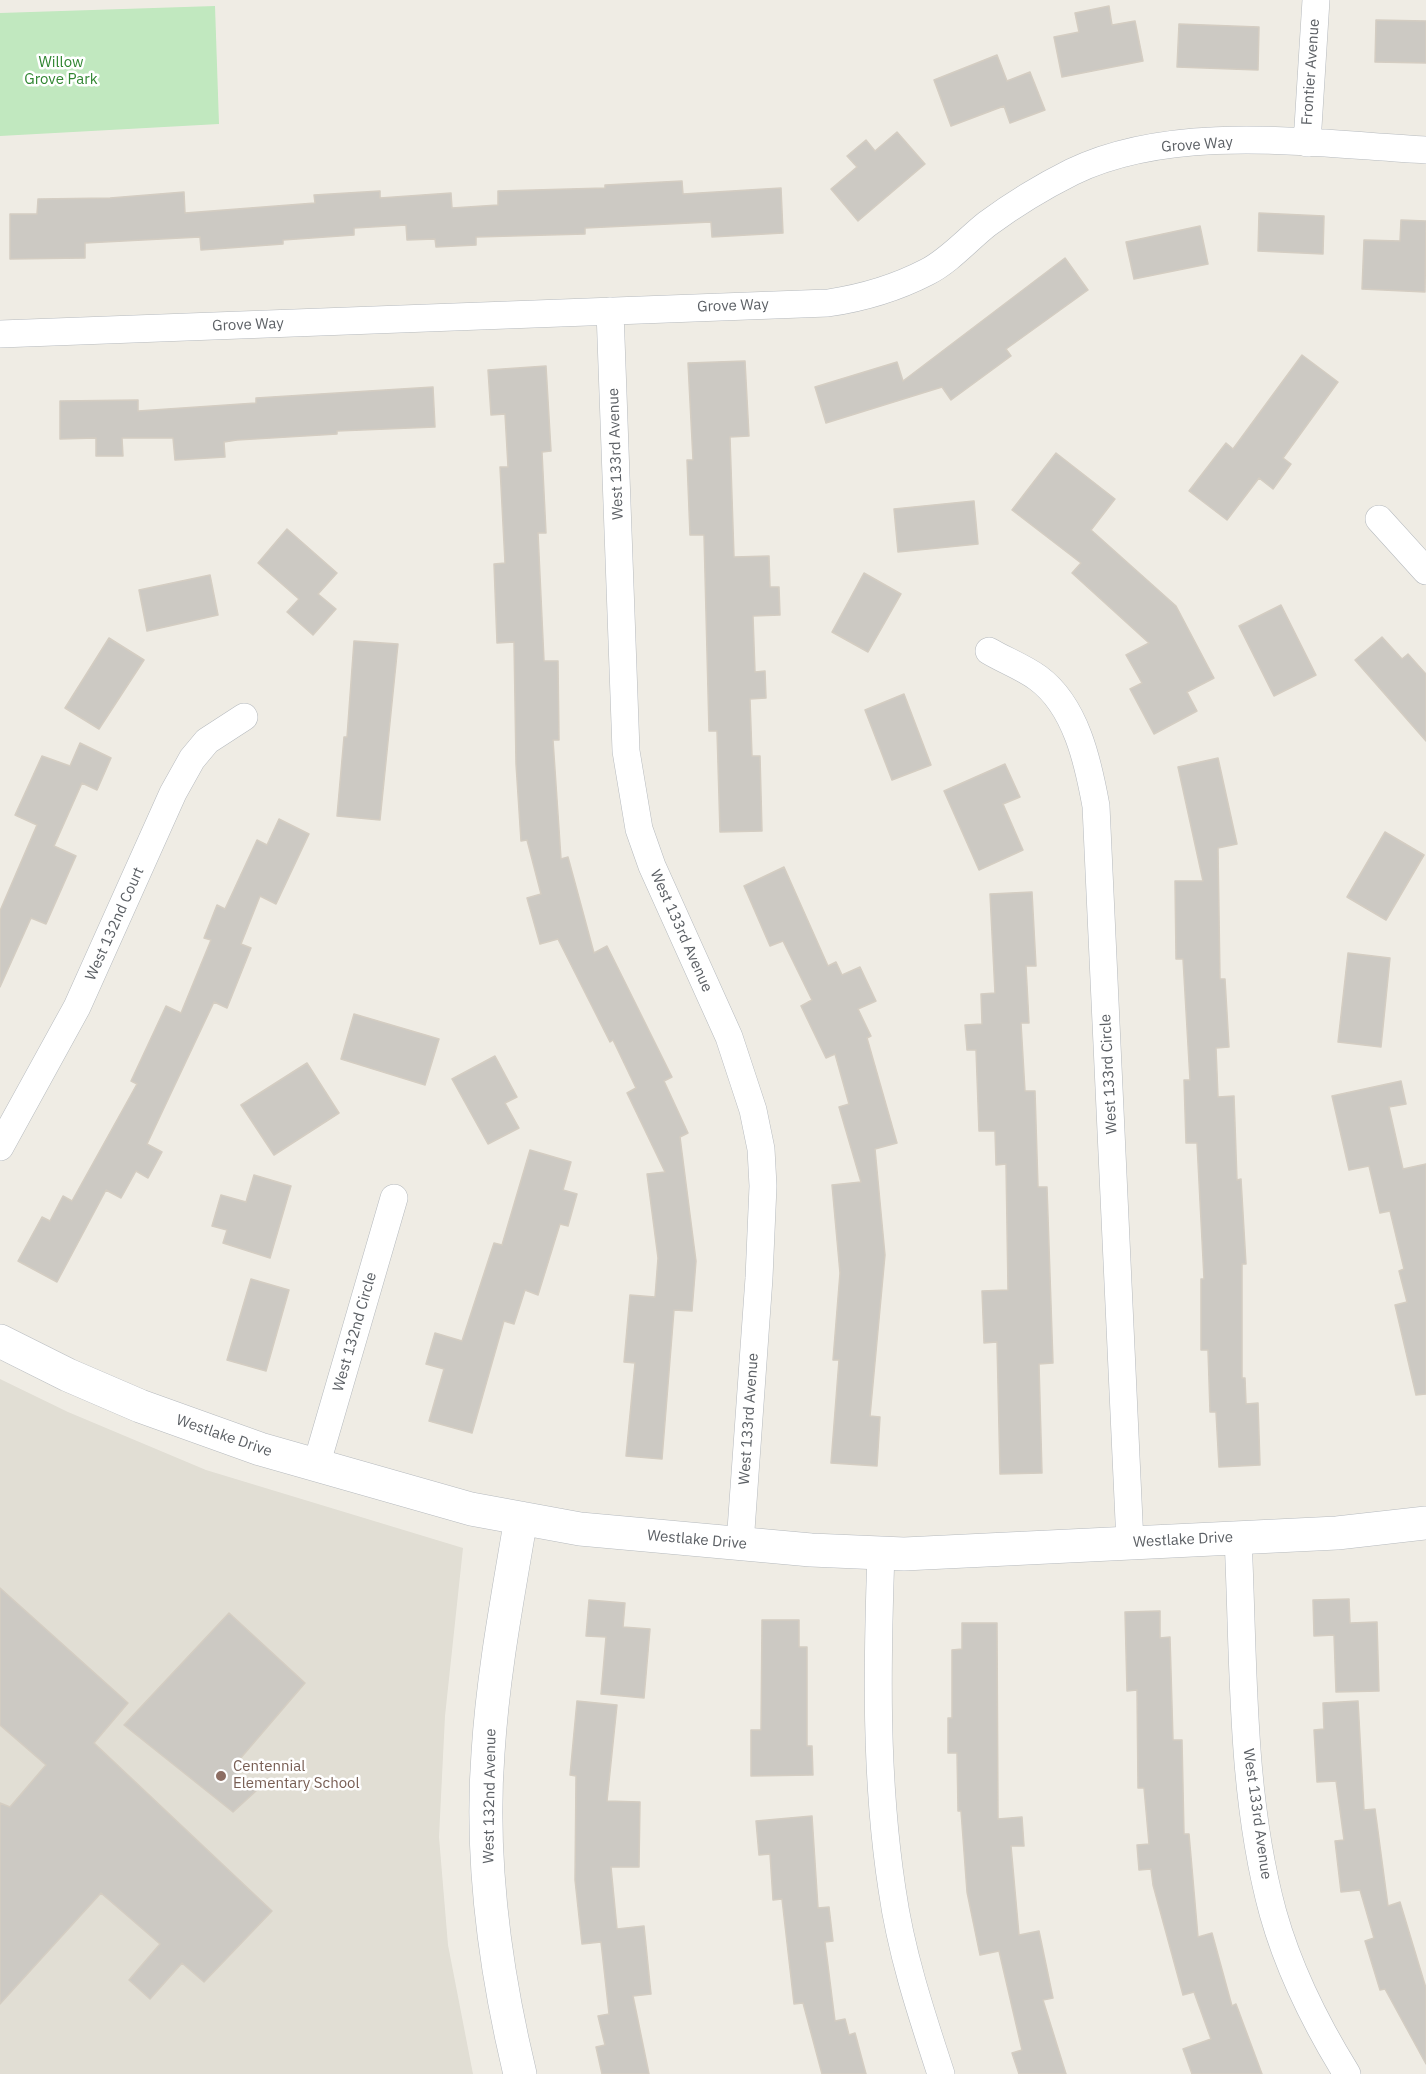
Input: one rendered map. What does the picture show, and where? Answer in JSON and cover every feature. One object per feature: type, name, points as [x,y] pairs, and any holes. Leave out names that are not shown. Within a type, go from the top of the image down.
[{"type":"street","name":"Frontier Avenue","points":[[1307,143],[1316,0]]},
{"type":"street","name":"Grove Way","points":[[0,334],[842,301],[893,287],[929,271],[1028,195],[1074,171],[1125,153],[1186,143],[1272,141],[1426,150]]},
{"type":"street","name":"West 133rd Avenue","points":[[610,311],[626,751],[633,803],[652,866],[729,1037],[753,1110],[760,1149],[763,1186],[759,1278],[740,1544]]},
{"type":"street","points":[[1379,519],[1426,571]]},
{"type":"street","name":"West 133rd Circle","points":[[989,651],[1037,678],[1053,693],[1069,716],[1088,764],[1096,806],[1130,1542]]},
{"type":"street","name":"West 132nd Court","points":[[0,1147],[77,1007],[173,793],[192,759],[207,741],[244,717]]},
{"type":"street","name":"West 132nd Circle","points":[[316,1466],[394,1198]]},
{"type":"street","name":"Westlake Drive","points":[[0,1341],[68,1375],[140,1406],[316,1466],[471,1509],[580,1529],[740,1544],[881,1553],[1337,1533],[1426,1523]]},
{"type":"street","name":"West 132nd Avenue","points":[[520,2074],[498,1967],[489,1876],[487,1754],[496,1659],[521,1518]]},
{"type":"street","name":"West 133rd Avenue","points":[[1238,1538],[1247,1746],[1262,1863],[1274,1915],[1291,1964],[1321,2032],[1347,2074]]},
{"type":"street","points":[[881,1553],[878,1704],[886,1850],[902,1942],[915,1997],[941,2074]]},
{"type":"shaded area","name":"Centennial Elementary School","points":[[0,1379],[68,1412],[206,1470],[463,1548],[445,1716],[439,1837],[448,1945],[473,2074],[0,2074]]},
{"type":"green space","name":"Willow Grove Park","points":[[215,6],[219,124],[0,136],[0,13]]},
{"type":"building","points":[[1109,6],[1112,25],[1135,21],[1143,61],[1062,77],[1054,37],[1079,32],[1075,13]]},
{"type":"building","points":[[1376,20],[1426,21],[1426,63],[1375,62]]},
{"type":"building","points":[[1179,24],[1259,27],[1258,70],[1177,67]]},
{"type":"building","points":[[997,55],[1007,81],[1030,72],[1045,110],[1010,123],[1004,106],[951,126],[934,80]]},
{"type":"building","points":[[897,132],[925,164],[858,221],[831,189],[857,167],[847,156],[866,140],[875,151]]},
{"type":"building","points":[[682,181],[683,194],[781,188],[783,233],[712,237],[711,222],[585,228],[585,234],[476,237],[476,245],[436,247],[435,239],[407,240],[406,225],[354,228],[354,235],[283,240],[283,244],[201,250],[200,237],[85,243],[85,258],[10,259],[10,214],[37,214],[38,199],[110,198],[184,192],[185,213],[315,203],[314,195],[380,191],[380,198],[451,193],[452,208],[498,205],[498,191],[605,188],[605,185]]},
{"type":"building","points":[[1259,213],[1324,216],[1323,254],[1258,251]]},
{"type":"building","points":[[1401,220],[1426,221],[1425,292],[1362,289],[1364,240],[1400,241]]},
{"type":"building","points":[[1200,226],[1208,264],[1134,279],[1126,242]]},
{"type":"building","points":[[1065,258],[1088,290],[1006,349],[1011,356],[951,400],[942,387],[826,423],[815,387],[897,362],[903,381]]},
{"type":"building","points":[[1302,355],[1338,382],[1283,458],[1291,464],[1273,489],[1259,478],[1227,520],[1189,491],[1226,443],[1233,449]]},
{"type":"building","points":[[745,361],[749,436],[730,437],[734,557],[769,556],[770,587],[779,587],[780,615],[753,616],[755,672],[765,671],[766,698],[750,699],[752,756],[760,756],[762,831],[720,832],[717,731],[709,731],[704,535],[690,535],[687,460],[693,460],[688,363]]},
{"type":"building","points":[[546,366],[551,451],[542,452],[546,533],[538,533],[544,661],[558,661],[559,740],[553,740],[561,859],[568,857],[594,953],[607,946],[672,1077],[664,1081],[688,1133],[680,1137],[696,1261],[692,1311],[674,1310],[662,1459],[626,1456],[635,1363],[624,1362],[630,1295],[655,1297],[658,1258],[647,1174],[665,1172],[627,1093],[636,1088],[613,1040],[610,1042],[558,939],[540,944],[527,898],[541,894],[527,840],[521,841],[516,764],[514,642],[497,643],[494,564],[505,563],[500,467],[508,467],[505,414],[491,415],[488,370]]},
{"type":"building","points":[[433,387],[435,427],[337,431],[337,434],[237,440],[224,442],[225,457],[175,460],[173,438],[122,438],[123,456],[96,456],[96,438],[60,439],[60,401],[138,400],[138,411],[256,403],[256,398]]},
{"type":"building","points":[[1056,453],[1115,499],[1091,530],[1176,606],[1214,678],[1187,692],[1197,711],[1154,734],[1130,689],[1142,683],[1126,655],[1149,643],[1072,573],[1081,563],[1012,510]]},
{"type":"building","points":[[974,501],[978,544],[898,552],[894,509]]},
{"type":"building","points":[[287,529],[337,573],[318,594],[336,609],[313,635],[287,612],[299,599],[258,563]]},
{"type":"building","points":[[864,573],[901,594],[868,652],[832,632]]},
{"type":"building","points":[[210,575],[218,615],[147,631],[139,590]]},
{"type":"building","points":[[1281,605],[1316,675],[1274,696],[1239,626]]},
{"type":"building","points":[[1382,637],[1402,659],[1408,654],[1426,674],[1426,741],[1355,660]]},
{"type":"building","points":[[109,638],[144,660],[99,729],[65,708]]},
{"type":"building","points":[[354,641],[398,644],[380,820],[337,816],[344,737],[347,737]]},
{"type":"building","points":[[904,694],[931,765],[892,780],[865,710]]},
{"type":"building","points":[[80,743],[111,758],[97,790],[82,783],[54,846],[76,856],[46,924],[31,918],[0,987],[0,911],[37,825],[15,815],[42,756],[70,766]]},
{"type":"building","points":[[1218,758],[1237,844],[1218,848],[1220,979],[1225,979],[1229,1047],[1216,1048],[1218,1097],[1234,1096],[1237,1180],[1241,1179],[1246,1264],[1242,1264],[1242,1378],[1245,1378],[1246,1404],[1258,1403],[1260,1465],[1219,1467],[1216,1412],[1210,1412],[1208,1350],[1201,1350],[1201,1279],[1204,1279],[1197,1143],[1186,1143],[1184,1080],[1190,1080],[1183,959],[1176,959],[1175,881],[1203,881],[1178,767]]},
{"type":"building","points":[[1005,764],[1020,797],[1003,804],[1023,850],[979,870],[944,791]]},
{"type":"building","points":[[279,819],[309,834],[276,904],[260,896],[241,944],[251,948],[227,1008],[214,1002],[147,1144],[162,1152],[148,1178],[136,1171],[121,1198],[106,1190],[57,1282],[18,1261],[42,1217],[50,1221],[63,1196],[72,1201],[137,1084],[131,1081],[166,1006],[181,1013],[211,940],[204,938],[217,905],[225,909],[257,840],[267,845]]},
{"type":"building","points":[[1385,832],[1424,855],[1386,920],[1347,897]]},
{"type":"building","points":[[784,867],[828,966],[836,962],[842,975],[860,967],[876,1001],[858,1009],[871,1036],[867,1038],[897,1143],[875,1149],[885,1255],[870,1416],[880,1417],[877,1466],[831,1463],[839,1360],[833,1360],[840,1273],[832,1185],[861,1182],[839,1107],[849,1104],[835,1054],[826,1058],[801,1006],[812,1000],[783,941],[770,946],[744,886]]},
{"type":"building","points":[[1032,892],[1036,966],[1026,966],[1029,1023],[1021,1023],[1025,1091],[1035,1091],[1038,1187],[1047,1187],[1053,1363],[1039,1364],[1042,1473],[1000,1474],[997,1342],[984,1343],[982,1291],[1008,1290],[1006,1164],[996,1165],[995,1131],[979,1131],[976,1050],[967,1050],[965,1025],[982,1024],[981,994],[995,993],[990,894]]},
{"type":"building","points":[[1348,953],[1390,958],[1381,1047],[1338,1042]]},
{"type":"building","points":[[354,1014],[439,1039],[425,1085],[341,1059]]},
{"type":"building","points":[[495,1056],[517,1097],[505,1103],[519,1128],[488,1144],[452,1079]]},
{"type":"building","points":[[307,1063],[339,1113],[274,1155],[241,1105]]},
{"type":"building","points":[[1401,1081],[1406,1104],[1389,1107],[1403,1169],[1426,1164],[1426,1394],[1416,1395],[1395,1305],[1407,1302],[1399,1271],[1404,1269],[1390,1211],[1380,1213],[1369,1166],[1349,1170],[1332,1096]]},
{"type":"building","points":[[530,1150],[571,1162],[563,1190],[577,1194],[568,1226],[560,1224],[538,1295],[525,1290],[514,1324],[504,1321],[472,1433],[429,1421],[444,1369],[426,1364],[435,1333],[462,1341],[494,1243],[502,1245]]},
{"type":"building","points":[[254,1175],[291,1186],[270,1258],[223,1243],[227,1230],[212,1226],[221,1195],[246,1202]]},
{"type":"building","points":[[251,1279],[289,1290],[266,1371],[227,1360]]},
{"type":"building","name":"Centennial Elementary School","points":[[0,1588],[128,1703],[94,1743],[272,1911],[204,1982],[182,1963],[150,1999],[129,1980],[160,1944],[101,1893],[0,2004],[0,1803],[10,1807],[46,1765],[0,1725]]},
{"type":"building","points":[[1349,1599],[1350,1623],[1377,1622],[1379,1691],[1336,1692],[1334,1635],[1314,1636],[1313,1600]]},
{"type":"building","points":[[589,1600],[625,1603],[623,1627],[650,1629],[644,1698],[601,1694],[606,1637],[586,1636]]},
{"type":"building","points":[[1160,1611],[1160,1638],[1170,1637],[1173,1740],[1182,1740],[1184,1834],[1189,1834],[1198,1937],[1212,1933],[1232,2006],[1236,2004],[1262,2074],[1192,2074],[1183,2049],[1211,2039],[1194,1992],[1183,1995],[1153,1885],[1151,1869],[1139,1870],[1137,1845],[1149,1844],[1144,1788],[1138,1788],[1137,1690],[1127,1691],[1125,1612]]},
{"type":"building","points":[[229,1613],[305,1683],[233,1767],[256,1791],[233,1812],[124,1725]]},
{"type":"building","points":[[762,1620],[799,1620],[799,1647],[807,1647],[807,1746],[812,1746],[813,1775],[751,1776],[751,1730],[761,1730]]},
{"type":"building","points":[[962,1623],[997,1623],[998,1819],[1022,1817],[1024,1846],[1011,1846],[1019,1935],[1039,1931],[1053,1998],[1043,2000],[1066,2074],[1019,2074],[1012,2053],[1022,2050],[999,1951],[980,1955],[967,1892],[961,1811],[958,1811],[957,1753],[948,1753],[948,1718],[952,1718],[952,1650],[962,1649]]},
{"type":"building","points":[[577,1701],[617,1705],[607,1801],[640,1802],[639,1867],[611,1867],[617,1929],[644,1926],[651,1994],[633,1996],[649,2074],[602,2074],[596,2047],[605,2045],[598,2016],[609,2014],[601,1942],[582,1944],[575,1880],[576,1776],[570,1775]]},
{"type":"building","points":[[1358,1701],[1364,1810],[1375,1809],[1388,1906],[1400,1902],[1426,1988],[1426,2064],[1385,1989],[1380,1990],[1365,1941],[1374,1938],[1360,1890],[1341,1892],[1335,1841],[1344,1840],[1336,1781],[1317,1782],[1314,1730],[1324,1729],[1323,1703]]},
{"type":"building","points":[[812,1816],[818,1908],[829,1907],[833,1941],[825,1942],[835,2021],[845,2019],[849,2035],[855,2033],[866,2074],[822,2074],[803,2003],[794,2004],[782,1899],[773,1900],[770,1854],[759,1855],[756,1821]]},
{"type":"place","name":"Centennial Elementary School","points":[[221,1776]]}]
